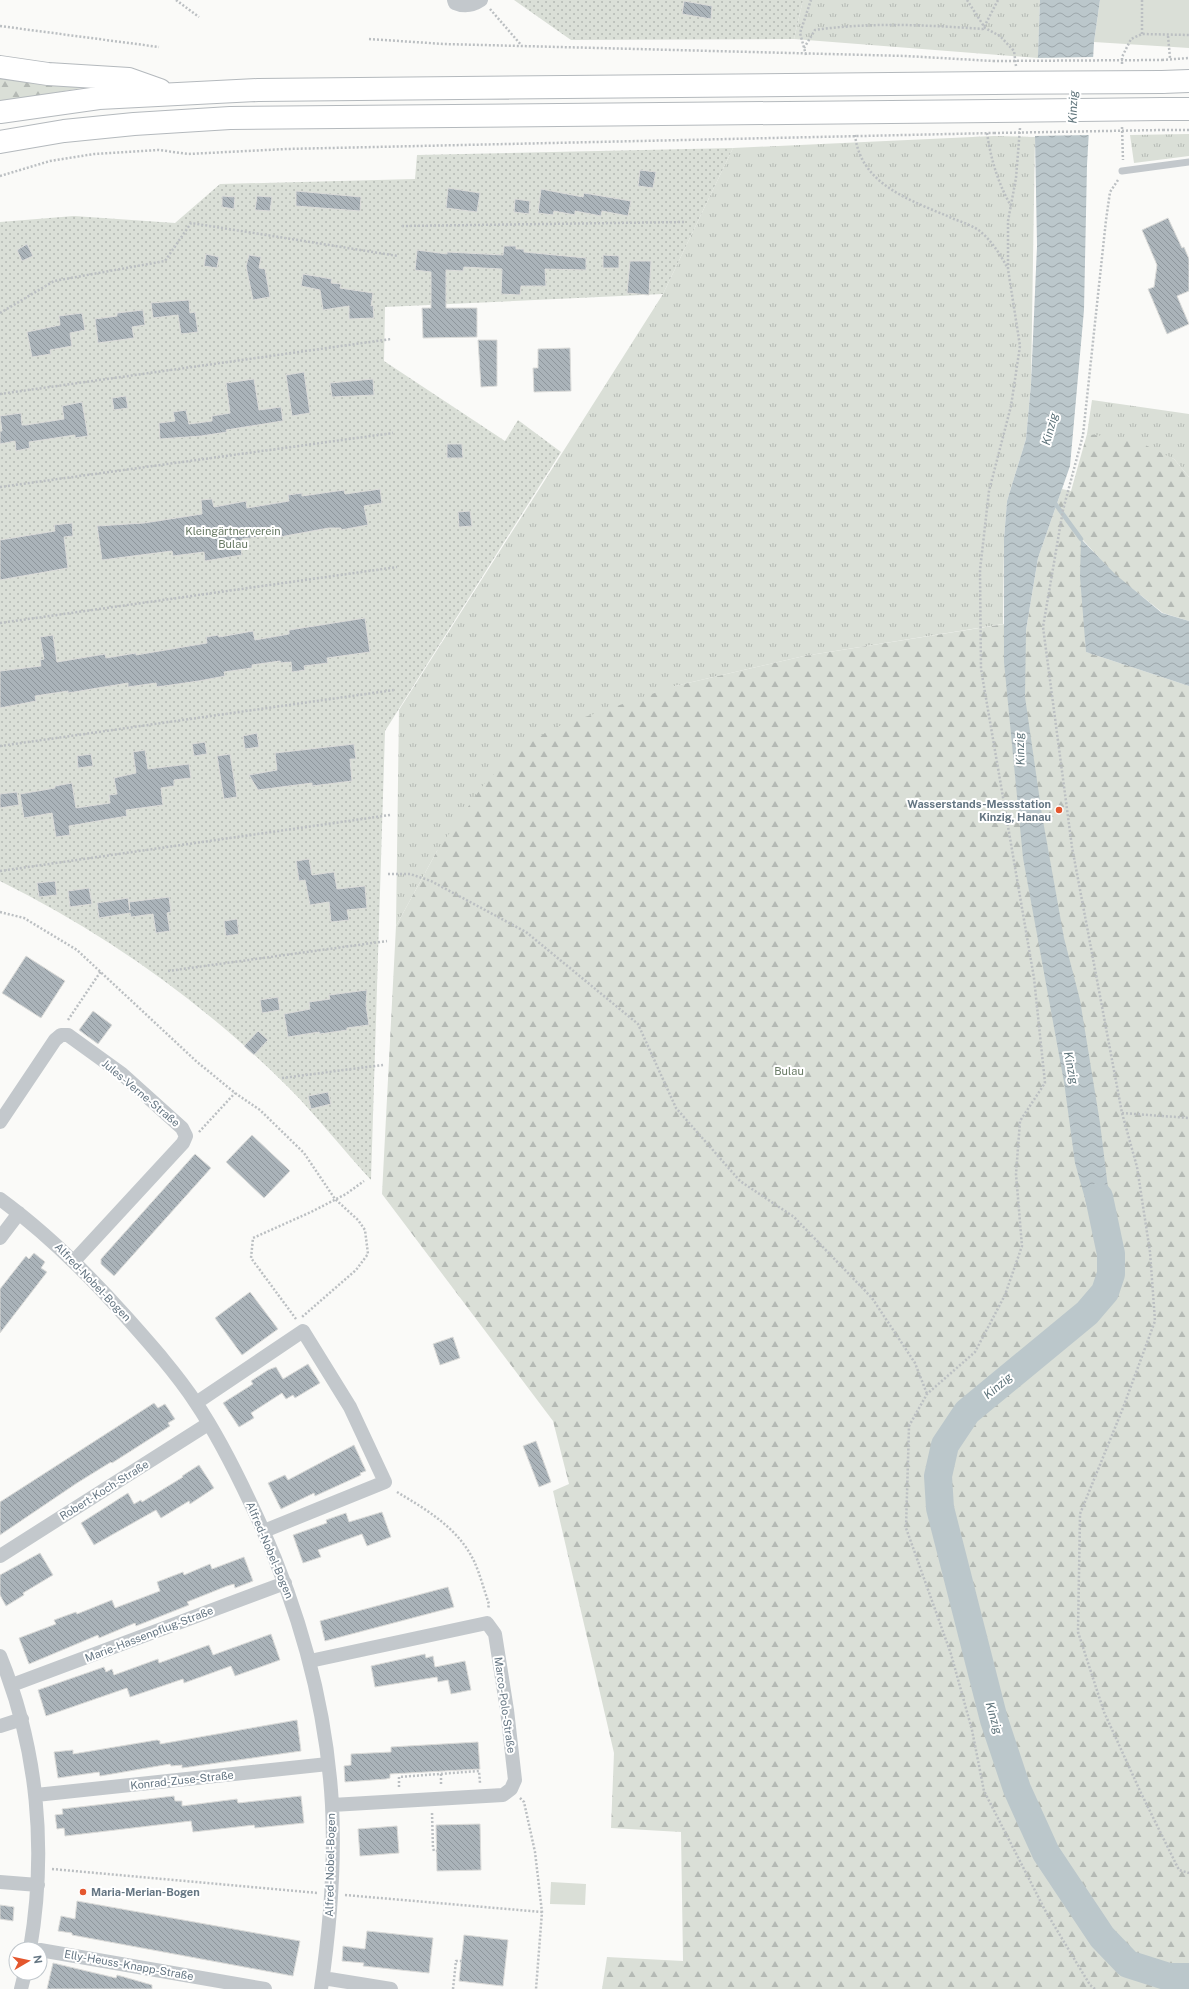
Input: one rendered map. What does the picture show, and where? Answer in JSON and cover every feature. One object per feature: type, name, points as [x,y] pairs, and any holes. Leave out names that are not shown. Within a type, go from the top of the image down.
[{"type":"highway","points":[[0,66],[48,74],[129,79],[169,93]]},
{"type":"highway","points":[[0,112],[99,98],[169,93],[314,89],[1189,82]]},
{"type":"highway","points":[[0,142],[64,131],[134,124],[230,118],[994,111],[1162,119],[1189,109]]},
{"type":"street","points":[[454,0],[462,6],[485,3]]},
{"type":"street","points":[[0,1122],[55,1040],[61,1035]]},
{"type":"street","name":"Jules-Verne-Straße","points":[[61,1035],[68,1035],[122,1074],[182,1128],[186,1136],[183,1143],[74,1261]]},
{"type":"street","name":"Alfred-Nobel-Bogen","points":[[0,1199],[19,1213],[74,1261],[158,1352],[196,1403],[230,1461],[264,1531],[285,1583],[310,1662],[328,1764],[332,1804],[331,1894],[322,1984]]},
{"type":"street","points":[[0,1238],[19,1213]]},
{"type":"street","points":[[196,1403],[303,1331],[350,1407],[384,1482],[264,1531]]},
{"type":"street","name":"Robert-Koch-Straße","points":[[0,1556],[208,1424]]},
{"type":"street","name":"Marie-Hassenpflug-Straße","points":[[12,1686],[285,1583]]},
{"type":"street","points":[[310,1662],[486,1623]]},
{"type":"street","name":"Marco-Polo-Straße","points":[[486,1623],[495,1634],[507,1710],[515,1780],[511,1789]]},
{"type":"street","points":[[0,1656],[12,1686],[22,1719],[36,1795],[39,1868],[34,1941]]},
{"type":"street","points":[[0,1726],[22,1719]]},
{"type":"street","name":"Konrad-Zuse-Straße","points":[[36,1795],[328,1764]]},
{"type":"street","points":[[332,1804],[481,1796],[503,1794],[511,1789]]},
{"type":"street","points":[[0,1882],[38,1885]]},
{"type":"street","name":"Elly-Heuss-Knapp-Straße","points":[[48,1952],[265,1989]]},
{"type":"street","points":[[322,1984],[391,1989]]},
{"type":"lane","points":[[1122,171],[1189,162]]},
{"type":"path","points":[[176,0],[199,17]]},
{"type":"path","points":[[806,55],[800,33],[811,0]]},
{"type":"path","points":[[967,0],[985,28]]},
{"type":"path","points":[[985,28],[998,0]]},
{"type":"path","points":[[1142,0],[1142,34]]},
{"type":"path","points":[[485,3],[523,46]]},
{"type":"path","points":[[0,26],[159,46]]},
{"type":"path","points":[[804,48],[815,30],[842,26],[985,28],[1000,36],[1014,51],[1017,74]]},
{"type":"path","points":[[1122,57],[1131,38],[1142,34],[1168,36],[1189,35]]},
{"type":"path","points":[[1168,36],[1170,58]]},
{"type":"path","points":[[369,39],[523,46],[806,55],[906,56],[993,61],[1162,60],[1170,58],[1189,58]]},
{"type":"path","points":[[0,176],[50,161],[94,154],[159,150],[188,154],[286,149],[855,135],[988,134],[1162,119],[1189,130]]},
{"type":"path","points":[[1020,124],[1016,178],[1008,220],[1008,268],[1020,346],[1011,406],[989,491],[980,570],[979,631],[981,669],[1034,978],[1045,1083],[1020,1121],[1016,1174],[1022,1246],[1005,1295],[975,1352],[927,1394],[909,1426],[906,1528],[951,1654],[972,1730],[984,1791],[1046,1912],[1090,1985],[1096,1989]]},
{"type":"path","points":[[988,134],[990,156],[998,180],[1011,206]]},
{"type":"path","points":[[855,135],[862,161],[877,178],[899,195],[977,229],[998,251],[1008,268]]},
{"type":"path","points":[[1122,135],[1122,171],[1121,176],[1110,192],[1106,220],[1083,435],[1063,510],[1043,627],[1072,848],[1122,1113],[1137,1167],[1150,1252],[1155,1321],[1123,1408],[1080,1514],[1078,1632],[1104,1712],[1116,1739],[1179,1870],[1189,1873]]},
{"type":"path","points":[[402,226],[686,222]]},
{"type":"path","points":[[0,314],[54,281],[165,261],[190,223],[398,256]]},
{"type":"path","points":[[0,394],[391,339]]},
{"type":"path","points":[[0,487],[393,433]]},
{"type":"path","points":[[0,623],[397,567]]},
{"type":"path","points":[[0,746],[394,690]]},
{"type":"path","points":[[0,871],[390,815]]},
{"type":"path","points":[[388,874],[410,874],[431,881],[526,932],[638,1024],[676,1108],[740,1181],[794,1218],[872,1298],[915,1363],[927,1394]]},
{"type":"path","points":[[0,912],[24,918],[77,950],[196,1061],[235,1093],[260,1110],[304,1153],[335,1199],[358,1220],[365,1230],[368,1254],[356,1270],[297,1321],[251,1258],[253,1238],[311,1212],[335,1199],[346,1194],[364,1181]]},
{"type":"path","points":[[168,971],[386,941]]},
{"type":"path","points":[[61,1035],[64,1026],[101,971]]},
{"type":"path","points":[[282,1078],[383,1065]]},
{"type":"path","points":[[186,1136],[200,1132],[235,1093]]},
{"type":"path","points":[[1122,1113],[1189,1118]]},
{"type":"path","points":[[397,1492],[436,1516],[462,1542],[474,1560],[489,1604],[486,1623]]},
{"type":"path","points":[[400,1800],[398,1777],[479,1771],[481,1796]]},
{"type":"path","points":[[511,1789],[524,1802],[535,1852],[542,1912],[536,1989]]},
{"type":"path","points":[[431,1798],[433,1848],[434,1850],[439,1850]]},
{"type":"path","points":[[39,1868],[542,1912]]},
{"type":"path","points":[[453,1989],[456,1961],[464,1961]]},
{"type":"green space","points":[[514,0],[803,0],[794,39],[571,40]]},
{"type":"green space","points":[[803,0],[1040,0],[1038,58],[794,39]]},
{"type":"green space","points":[[1100,0],[1189,0],[1189,48],[1094,42]]},
{"type":"green space","points":[[0,76],[94,86],[0,102]]},
{"type":"green space","points":[[1189,134],[1189,156],[1134,163],[1130,135]]},
{"type":"green space","points":[[994,136],[1035,137],[1031,384],[1026,439],[1007,501],[1004,539],[1003,624],[804,656],[675,686],[437,851],[396,926],[399,710],[663,294],[733,148]]},
{"type":"green space","name":"Kleingärtnerverein Bulau","points":[[733,148],[663,294],[385,307],[384,361],[505,441],[518,420],[561,452],[385,731],[371,1180],[289,1088],[257,1057],[189,1000],[153,973],[78,924],[0,881],[0,222],[74,216],[175,223],[220,184],[415,179],[417,155]]},
{"type":"green space","points":[[1092,400],[1189,414],[1189,477],[1174,459],[1087,434]]},
{"type":"green space","name":"Bulau","points":[[1087,434],[1135,440],[1174,459],[1189,477],[1189,621],[1163,613],[1114,574],[1082,539],[1086,652],[1189,686],[1189,1989],[602,1989],[607,1957],[683,1961],[681,1832],[611,1828],[614,1753],[553,1491],[569,1484],[553,1421],[382,1194],[396,926],[437,851],[484,784],[519,750],[553,728],[675,686],[804,656],[1017,622],[1026,630],[1038,558],[1062,489],[1071,491]]},
{"type":"green space","points":[[551,1882],[586,1884],[585,1905],[550,1904]]},
{"type":"water","points":[[1040,0],[1100,0],[1094,42],[1087,165],[1084,310],[1070,466],[1038,558],[1026,630],[1025,697],[1042,815],[1064,938],[1080,1000],[1100,1123],[1111,1212],[1103,1263],[1075,1163],[1064,1082],[1023,858],[1004,662],[1004,539],[1007,501],[1026,439],[1031,384],[1037,246],[1035,137]]},
{"type":"water","points":[[1081,539],[1115,574],[1162,613],[1189,621],[1189,686],[1086,652],[1080,577]]},
{"type":"pier","points":[[1095,57],[1091,135],[1033,136],[1036,58]]},
{"type":"building","points":[[684,1],[712,6],[711,19],[682,14]]},
{"type":"building","points":[[640,170],[656,172],[653,188],[638,186]]},
{"type":"building","points":[[448,188],[480,193],[477,212],[446,208]]},
{"type":"building","points":[[541,189],[583,197],[584,193],[631,201],[628,216],[602,211],[601,216],[575,211],[575,215],[554,211],[553,215],[538,213]]},
{"type":"building","points":[[296,191],[361,197],[360,211],[296,206]]},
{"type":"building","points":[[222,196],[235,197],[234,209],[222,207]]},
{"type":"building","points":[[257,196],[272,197],[270,211],[255,210]]},
{"type":"building","points":[[515,199],[530,201],[529,214],[514,212]]},
{"type":"building","points":[[1168,218],[1182,248],[1184,247],[1189,259],[1189,291],[1177,296],[1189,324],[1167,334],[1148,289],[1154,287],[1157,265],[1142,230]]},
{"type":"building","points":[[27,244],[33,256],[22,261],[17,250]]},
{"type":"building","points":[[504,246],[516,246],[516,249],[524,249],[524,252],[586,258],[586,270],[545,269],[546,286],[521,286],[520,295],[501,294],[502,269],[464,267],[463,271],[446,270],[446,308],[477,308],[477,337],[423,338],[422,308],[431,308],[431,272],[415,270],[417,250],[447,254],[447,252],[503,255]]},
{"type":"building","points":[[206,254],[219,257],[217,268],[204,266]]},
{"type":"building","points":[[249,255],[261,257],[259,268],[265,269],[270,297],[253,300],[246,266]]},
{"type":"building","points":[[603,255],[619,256],[619,268],[603,268]]},
{"type":"building","points":[[630,261],[651,261],[649,295],[627,293]]},
{"type":"building","points":[[303,274],[332,279],[331,283],[341,284],[340,288],[373,293],[371,306],[373,305],[374,318],[349,319],[349,306],[323,310],[320,290],[301,286]]},
{"type":"building","points":[[189,300],[190,313],[195,312],[198,332],[181,334],[178,315],[153,318],[151,303]]},
{"type":"building","points":[[143,310],[145,325],[132,327],[134,338],[98,343],[95,319],[117,316],[117,313]]},
{"type":"building","points":[[82,313],[85,330],[70,333],[72,346],[50,350],[51,354],[32,357],[27,332],[60,325],[59,316]]},
{"type":"building","points":[[478,340],[497,340],[497,386],[481,387]]},
{"type":"building","points":[[570,348],[571,391],[534,392],[533,368],[538,368],[538,349]]},
{"type":"building","points":[[304,372],[310,413],[292,416],[286,375]]},
{"type":"building","points":[[254,379],[259,410],[281,407],[283,421],[226,430],[227,432],[201,436],[160,439],[159,423],[175,421],[173,412],[186,410],[189,424],[212,421],[212,416],[230,413],[226,383]]},
{"type":"building","points":[[373,379],[374,395],[332,397],[330,383]]},
{"type":"building","points":[[126,396],[128,408],[114,410],[112,398]]},
{"type":"building","points":[[82,402],[88,436],[75,438],[75,435],[29,442],[30,448],[16,451],[15,441],[0,444],[0,431],[2,431],[0,416],[21,413],[22,425],[64,419],[62,406]]},
{"type":"building","points":[[447,444],[462,444],[463,458],[447,458]]},
{"type":"building","points":[[380,489],[382,503],[364,506],[368,525],[341,530],[341,528],[329,528],[274,538],[274,535],[242,539],[243,541],[240,542],[242,555],[205,561],[204,552],[173,556],[172,551],[102,560],[97,526],[144,523],[202,514],[201,500],[212,499],[214,507],[246,501],[247,508],[289,501],[288,495],[302,493],[302,496],[344,490],[345,494]]},
{"type":"building","points":[[470,511],[472,526],[459,527],[458,512]]},
{"type":"building","points":[[72,523],[73,536],[64,537],[68,568],[0,580],[0,540],[55,531],[54,525]]},
{"type":"building","points":[[365,618],[370,652],[327,658],[328,663],[304,666],[305,670],[292,672],[291,662],[281,663],[280,661],[252,665],[252,668],[224,672],[225,676],[199,681],[157,687],[156,683],[128,687],[128,683],[68,693],[68,691],[35,696],[36,701],[0,708],[0,671],[41,666],[40,660],[44,659],[40,637],[53,635],[57,662],[105,654],[106,658],[136,653],[136,655],[207,643],[206,637],[218,635],[219,637],[253,631],[255,640],[289,634],[289,630]]},
{"type":"building","points":[[257,733],[259,747],[245,749],[243,736]]},
{"type":"building","points":[[205,742],[207,754],[194,756],[192,744]]},
{"type":"building","points":[[354,744],[356,759],[350,759],[352,781],[312,786],[312,783],[258,790],[249,775],[277,770],[275,753]]},
{"type":"building","points":[[145,750],[148,769],[189,764],[191,778],[174,780],[174,786],[161,788],[163,805],[126,810],[127,816],[69,826],[70,835],[56,837],[52,813],[24,818],[20,794],[55,788],[55,786],[72,783],[76,808],[110,803],[109,795],[117,794],[114,778],[136,773],[133,752]]},
{"type":"building","points":[[91,754],[93,766],[78,768],[77,756]]},
{"type":"building","points":[[230,754],[237,797],[224,799],[217,756]]},
{"type":"building","points":[[17,792],[19,805],[0,808],[0,794]]},
{"type":"building","points":[[309,859],[312,875],[334,872],[337,889],[365,886],[367,908],[347,910],[349,920],[331,922],[329,902],[310,905],[305,880],[299,881],[296,861]]},
{"type":"building","points":[[55,881],[57,895],[39,897],[37,883]]},
{"type":"building","points":[[89,888],[92,904],[70,907],[68,891]]},
{"type":"building","points":[[169,897],[171,912],[167,913],[170,931],[156,933],[153,914],[131,917],[130,913],[99,918],[97,903],[128,898],[130,910],[129,902]]},
{"type":"building","points":[[237,919],[239,934],[226,936],[224,921]]},
{"type":"building","points":[[26,956],[65,981],[41,1018],[2,993]]},
{"type":"building","points":[[367,990],[366,1005],[369,1025],[320,1034],[319,1032],[288,1037],[284,1014],[310,1009],[309,1002],[330,999],[329,995]]},
{"type":"building","points":[[278,997],[280,1010],[262,1013],[260,1000]]},
{"type":"building","points":[[93,1011],[112,1025],[98,1044],[79,1030]]},
{"type":"building","points":[[258,1031],[268,1040],[254,1055],[244,1046]]},
{"type":"building","points":[[328,1092],[331,1104],[311,1109],[308,1096]]},
{"type":"building","points":[[252,1135],[290,1171],[264,1198],[226,1162]]},
{"type":"building","points":[[195,1154],[211,1168],[114,1276],[101,1264],[101,1259]]},
{"type":"building","points":[[34,1253],[45,1262],[41,1268],[47,1272],[0,1333],[0,1289],[26,1256],[29,1259]]},
{"type":"building","points":[[250,1292],[278,1329],[242,1355],[215,1318]]},
{"type":"building","points":[[453,1337],[460,1358],[440,1365],[433,1344]]},
{"type":"building","points":[[308,1364],[320,1383],[295,1398],[293,1395],[286,1399],[282,1393],[251,1413],[254,1418],[239,1427],[223,1403],[253,1384],[251,1381],[268,1370],[276,1367],[283,1379]]},
{"type":"building","points":[[154,1403],[158,1408],[165,1404],[175,1419],[168,1423],[170,1426],[112,1463],[111,1462],[77,1483],[0,1535],[0,1502]]},
{"type":"building","points":[[536,1441],[551,1482],[539,1487],[523,1446]]},
{"type":"building","points":[[354,1445],[366,1471],[360,1473],[361,1475],[315,1496],[314,1493],[281,1509],[268,1483],[285,1475],[288,1480]]},
{"type":"building","points":[[199,1465],[214,1488],[190,1504],[189,1501],[161,1518],[156,1510],[94,1545],[81,1523],[128,1493],[134,1504],[141,1500],[142,1502],[183,1477],[182,1476]]},
{"type":"building","points":[[382,1512],[391,1537],[367,1546],[362,1534],[318,1550],[321,1557],[303,1563],[293,1535],[327,1523],[326,1520],[346,1513],[349,1522]]},
{"type":"building","points":[[40,1553],[53,1575],[23,1593],[24,1595],[6,1606],[0,1595],[0,1575]]},
{"type":"building","points":[[244,1557],[253,1581],[235,1588],[234,1584],[227,1586],[187,1602],[189,1605],[136,1626],[135,1623],[99,1638],[98,1635],[29,1664],[19,1638],[56,1624],[54,1620],[76,1612],[77,1614],[112,1600],[115,1608],[160,1591],[157,1582],[183,1572],[184,1575],[210,1564],[212,1569]]},
{"type":"building","points":[[448,1587],[454,1607],[325,1641],[320,1621]]},
{"type":"building","points":[[271,1634],[280,1660],[235,1676],[231,1666],[184,1683],[183,1679],[130,1697],[127,1688],[46,1716],[38,1690],[104,1667],[106,1672],[112,1669],[114,1675],[158,1659],[159,1663],[209,1645],[213,1655]]},
{"type":"building","points":[[425,1654],[426,1658],[433,1656],[435,1667],[465,1661],[471,1690],[451,1694],[448,1680],[438,1682],[437,1677],[375,1687],[371,1666]]},
{"type":"building","points":[[297,1720],[301,1751],[182,1768],[182,1765],[171,1766],[170,1764],[100,1776],[99,1772],[58,1778],[54,1752],[73,1750],[73,1754],[157,1740],[160,1741],[160,1744]]},
{"type":"building","points":[[478,1742],[480,1769],[390,1774],[390,1778],[386,1779],[345,1782],[344,1766],[351,1765],[351,1754],[391,1752],[391,1747]]},
{"type":"building","points":[[174,1796],[175,1801],[182,1801],[182,1806],[237,1799],[238,1803],[301,1796],[304,1823],[255,1828],[254,1825],[193,1832],[191,1821],[65,1836],[64,1828],[57,1829],[55,1815],[63,1814],[62,1809]]},
{"type":"building","points":[[480,1824],[481,1870],[437,1871],[436,1825]]},
{"type":"building","points":[[397,1826],[399,1853],[360,1856],[358,1829]]},
{"type":"building","points":[[77,1901],[300,1941],[293,1976],[72,1935],[72,1933],[58,1931],[61,1916],[75,1919]]},
{"type":"building","points":[[0,1905],[14,1907],[13,1921],[0,1919]]},
{"type":"building","points":[[367,1931],[433,1938],[429,1973],[363,1966],[364,1963],[342,1961],[343,1946],[365,1949]]},
{"type":"building","points":[[464,1935],[508,1940],[503,1986],[459,1981]]},
{"type":"building","points":[[53,1963],[116,1978],[117,1975],[152,1985],[152,1989],[47,1989]]},
{"type":"waterway","points":[[1054,502],[1081,539]]},
{"type":"waterway","name":"Kinzig","points":[[1099,1197],[1111,1254],[1111,1274],[1105,1292],[1087,1313],[967,1412],[945,1445],[938,1476],[940,1508],[994,1720],[1017,1789],[1046,1853],[1102,1937],[1128,1964],[1169,1977],[1189,1977]]},
{"type":"place","name":"Wasserstands-Messstation Kinzig, Hanau","points":[[1059,810]]},
{"type":"place","name":"Maria-Merian-Bogen","points":[[83,1892]]}]
